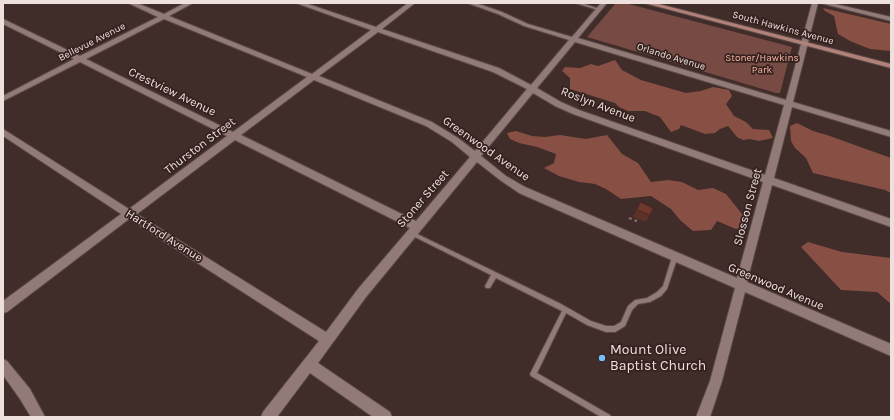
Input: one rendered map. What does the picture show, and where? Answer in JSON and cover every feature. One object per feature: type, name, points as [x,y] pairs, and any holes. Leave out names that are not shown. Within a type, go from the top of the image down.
[{"type":"street","name":"Greenwood Avenue","points":[[131,3],[429,124],[455,140],[503,178],[522,190],[891,350]]},
{"type":"street","name":"Bellevue Avenue","points":[[3,99],[190,3]]},
{"type":"street","name":"Roslyn Avenue","points":[[299,3],[496,70],[512,77],[558,104],[576,112],[891,223]]},
{"type":"street","name":"Thurston Street","points":[[3,308],[412,3]]},
{"type":"street","name":"Orlando Avenue","points":[[470,3],[491,9],[526,25],[891,134]]},
{"type":"street","name":"South Hawkins Avenue","points":[[647,3],[891,66]]},
{"type":"street","name":"Slosson Street","points":[[703,417],[716,381],[815,3]]},
{"type":"street","points":[[823,3],[891,19]]},
{"type":"street","name":"Stoner Street","points":[[268,417],[413,230],[476,157],[601,6]]},
{"type":"street","name":"Crestview Avenue","points":[[3,21],[234,136],[413,230]]},
{"type":"street","name":"Hartford Avenue","points":[[3,132],[129,214],[327,339]]},
{"type":"street","points":[[3,365],[25,394],[38,417]]},
{"type":"street","points":[[309,365],[385,417]]},
{"type":"lane","points":[[577,3],[601,6]]},
{"type":"lane","points":[[413,230],[589,323],[606,329],[615,329],[623,324],[630,308],[637,302],[648,300],[659,294],[665,287],[675,256]]},
{"type":"lane","points":[[488,286],[495,274]]},
{"type":"lane","points":[[566,310],[533,374],[608,417]]},
{"type":"path","points":[[629,218],[636,221],[637,218]]},
{"type":"green space","name":"Stoner/Hawkins Park","points":[[616,3],[625,3],[792,47],[780,93],[587,37]]},
{"type":"shaded area","points":[[823,8],[891,24],[891,51],[870,49],[850,41],[838,34],[834,16],[825,11]]},
{"type":"shaded area","points":[[615,60],[622,70],[641,80],[686,93],[701,91],[713,87],[729,90],[732,96],[726,104],[734,116],[746,122],[753,129],[769,130],[773,138],[759,141],[750,139],[743,140],[737,137],[728,126],[715,133],[705,134],[681,125],[679,129],[671,132],[660,117],[645,111],[628,111],[619,107],[615,103],[570,89],[570,78],[562,71],[565,67],[580,68],[591,64],[598,66]]},
{"type":"shaded area","points":[[797,123],[813,131],[891,158],[891,193],[885,190],[813,173],[806,158],[795,148],[791,141],[790,126]]},
{"type":"shaded area","points":[[516,131],[532,136],[545,137],[560,135],[586,139],[607,135],[622,154],[638,163],[651,182],[668,180],[682,182],[698,190],[713,188],[726,194],[746,219],[748,227],[736,229],[717,221],[711,230],[693,231],[680,220],[671,209],[651,196],[621,199],[595,184],[579,182],[559,176],[544,168],[554,163],[556,154],[510,139],[507,133]]},
{"type":"shaded area","points":[[808,242],[842,252],[891,258],[891,304],[877,292],[841,290],[801,247]]},
{"type":"building","points":[[640,202],[653,208],[650,215],[637,210]]},
{"type":"place","name":"Mount Olive Baptist Church","points":[[602,358]]}]
